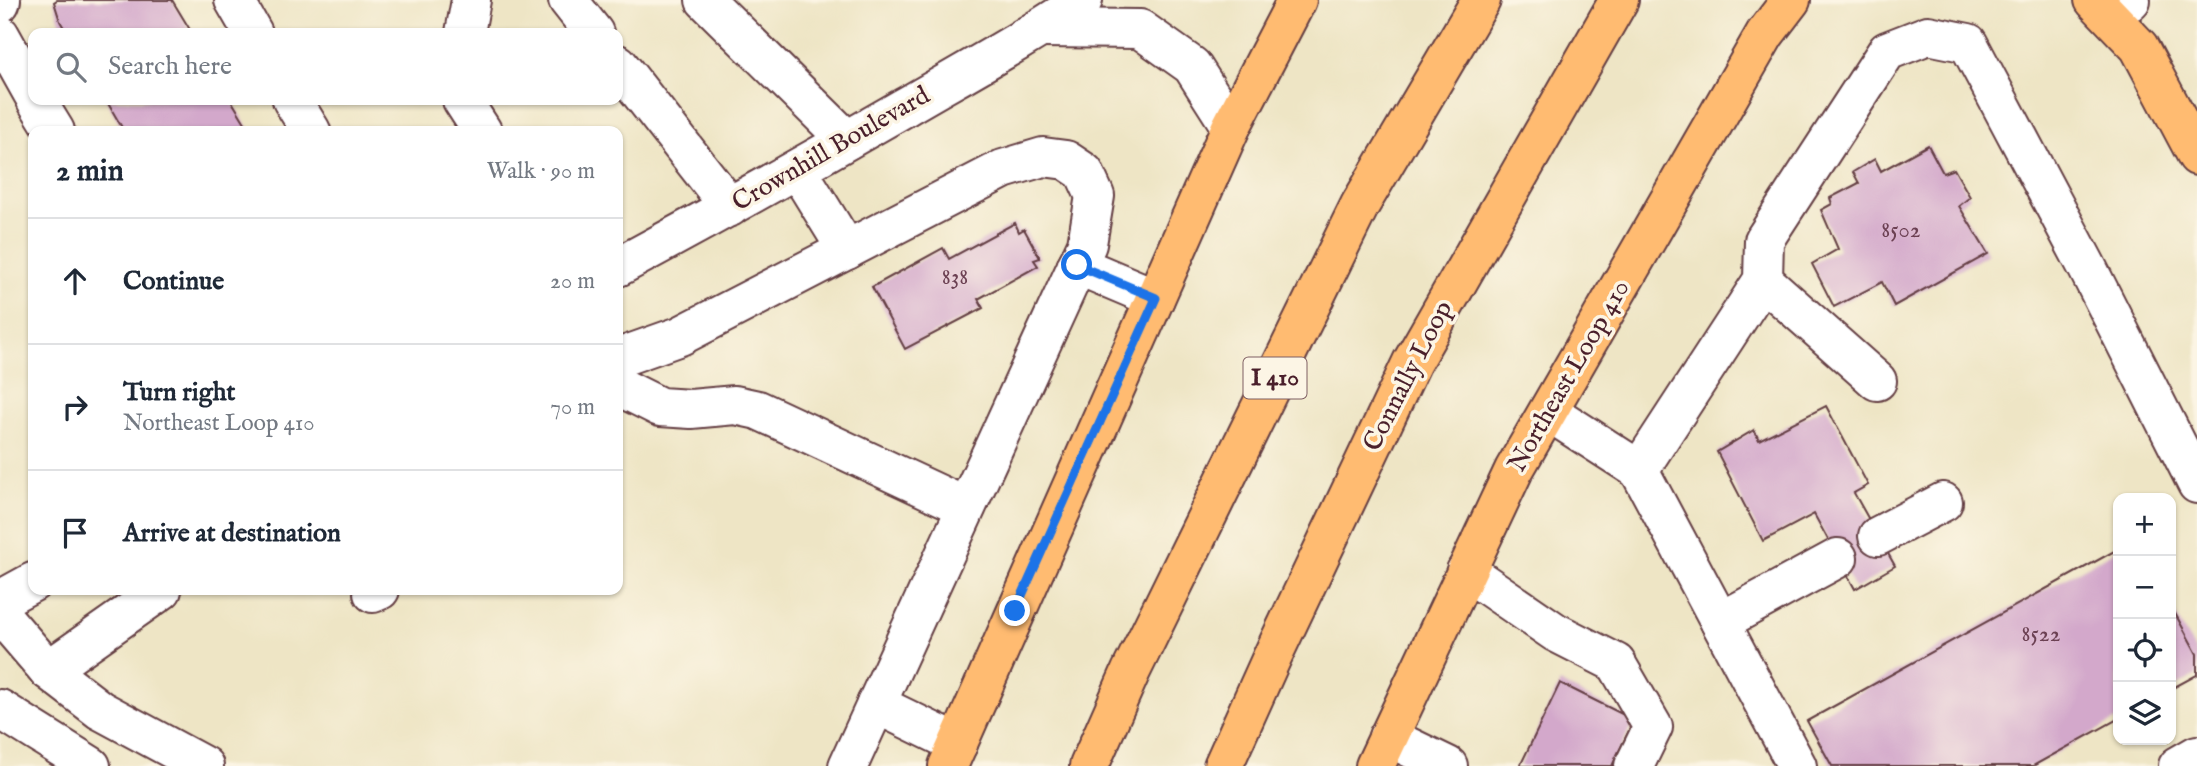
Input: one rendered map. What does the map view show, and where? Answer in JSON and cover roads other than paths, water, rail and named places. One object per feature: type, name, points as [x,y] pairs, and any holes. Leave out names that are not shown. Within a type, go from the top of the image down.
[{"type":"main road","points":[[953,755],[1231,127],[1297,0]]},
{"type":"main road","name":"I 410","points":[[1089,766],[1130,671],[1360,205],[1481,0]]},
{"type":"main road","name":"Connally Loop","points":[[1223,766],[1412,362],[1549,118],[1619,0]]},
{"type":"main road","points":[[1549,118],[1635,0]]},
{"type":"main road","name":"Northeast Loop 410","points":[[1381,751],[1514,470],[1772,17],[1791,0]]},
{"type":"main road","points":[[1772,17],[1804,0]]},
{"type":"main road","points":[[2120,0],[2138,47],[2197,156]]},
{"type":"street","points":[[234,0],[250,28]]},
{"type":"street","points":[[466,28],[471,0]]},
{"type":"street","points":[[568,0],[590,28]]},
{"type":"street","points":[[705,0],[847,141]]},
{"type":"street","name":"Crownhill Boulevard","points":[[623,264],[847,141],[1042,28],[1083,0]]},
{"type":"street","points":[[1042,28],[1140,29],[1192,66],[1231,127]]},
{"type":"street","points":[[0,35],[28,85]]},
{"type":"street","points":[[1639,470],[1763,280],[1764,240],[1887,51],[1928,35],[1968,43],[2092,277],[2197,484]]},
{"type":"street","points":[[623,70],[730,207]]},
{"type":"street","points":[[39,105],[52,126]]},
{"type":"street","points":[[295,105],[308,126]]},
{"type":"street","points":[[466,105],[479,126]]},
{"type":"street","points":[[623,356],[680,336],[1003,169],[1044,157],[1066,160],[1084,172],[1095,196],[1087,244],[848,766]]},
{"type":"street","points":[[797,169],[847,250]]},
{"type":"street","points":[[1077,265],[1156,298]]},
{"type":"street","points":[[1763,280],[1877,381]]},
{"type":"street","points":[[623,388],[660,407],[691,409],[734,404],[758,411],[967,507]]},
{"type":"street","points":[[1549,412],[1639,470],[1797,766]]},
{"type":"street","points":[[1878,536],[1943,502]]},
{"type":"street","points":[[1720,622],[1838,558]]},
{"type":"street","points":[[1466,571],[1555,632],[1616,663],[1653,727],[1634,766]]},
{"type":"street","points":[[48,670],[155,595]]},
{"type":"street","points":[[7,597],[48,670],[100,710],[204,766]]},
{"type":"street","points":[[876,704],[953,755]]},
{"type":"street","points":[[0,709],[91,766]]},
{"type":"street","points":[[113,766],[133,727]]},
{"type":"street","points":[[1381,751],[1448,766]]},
{"type":"street","points":[[2178,766],[2197,755]]}]
